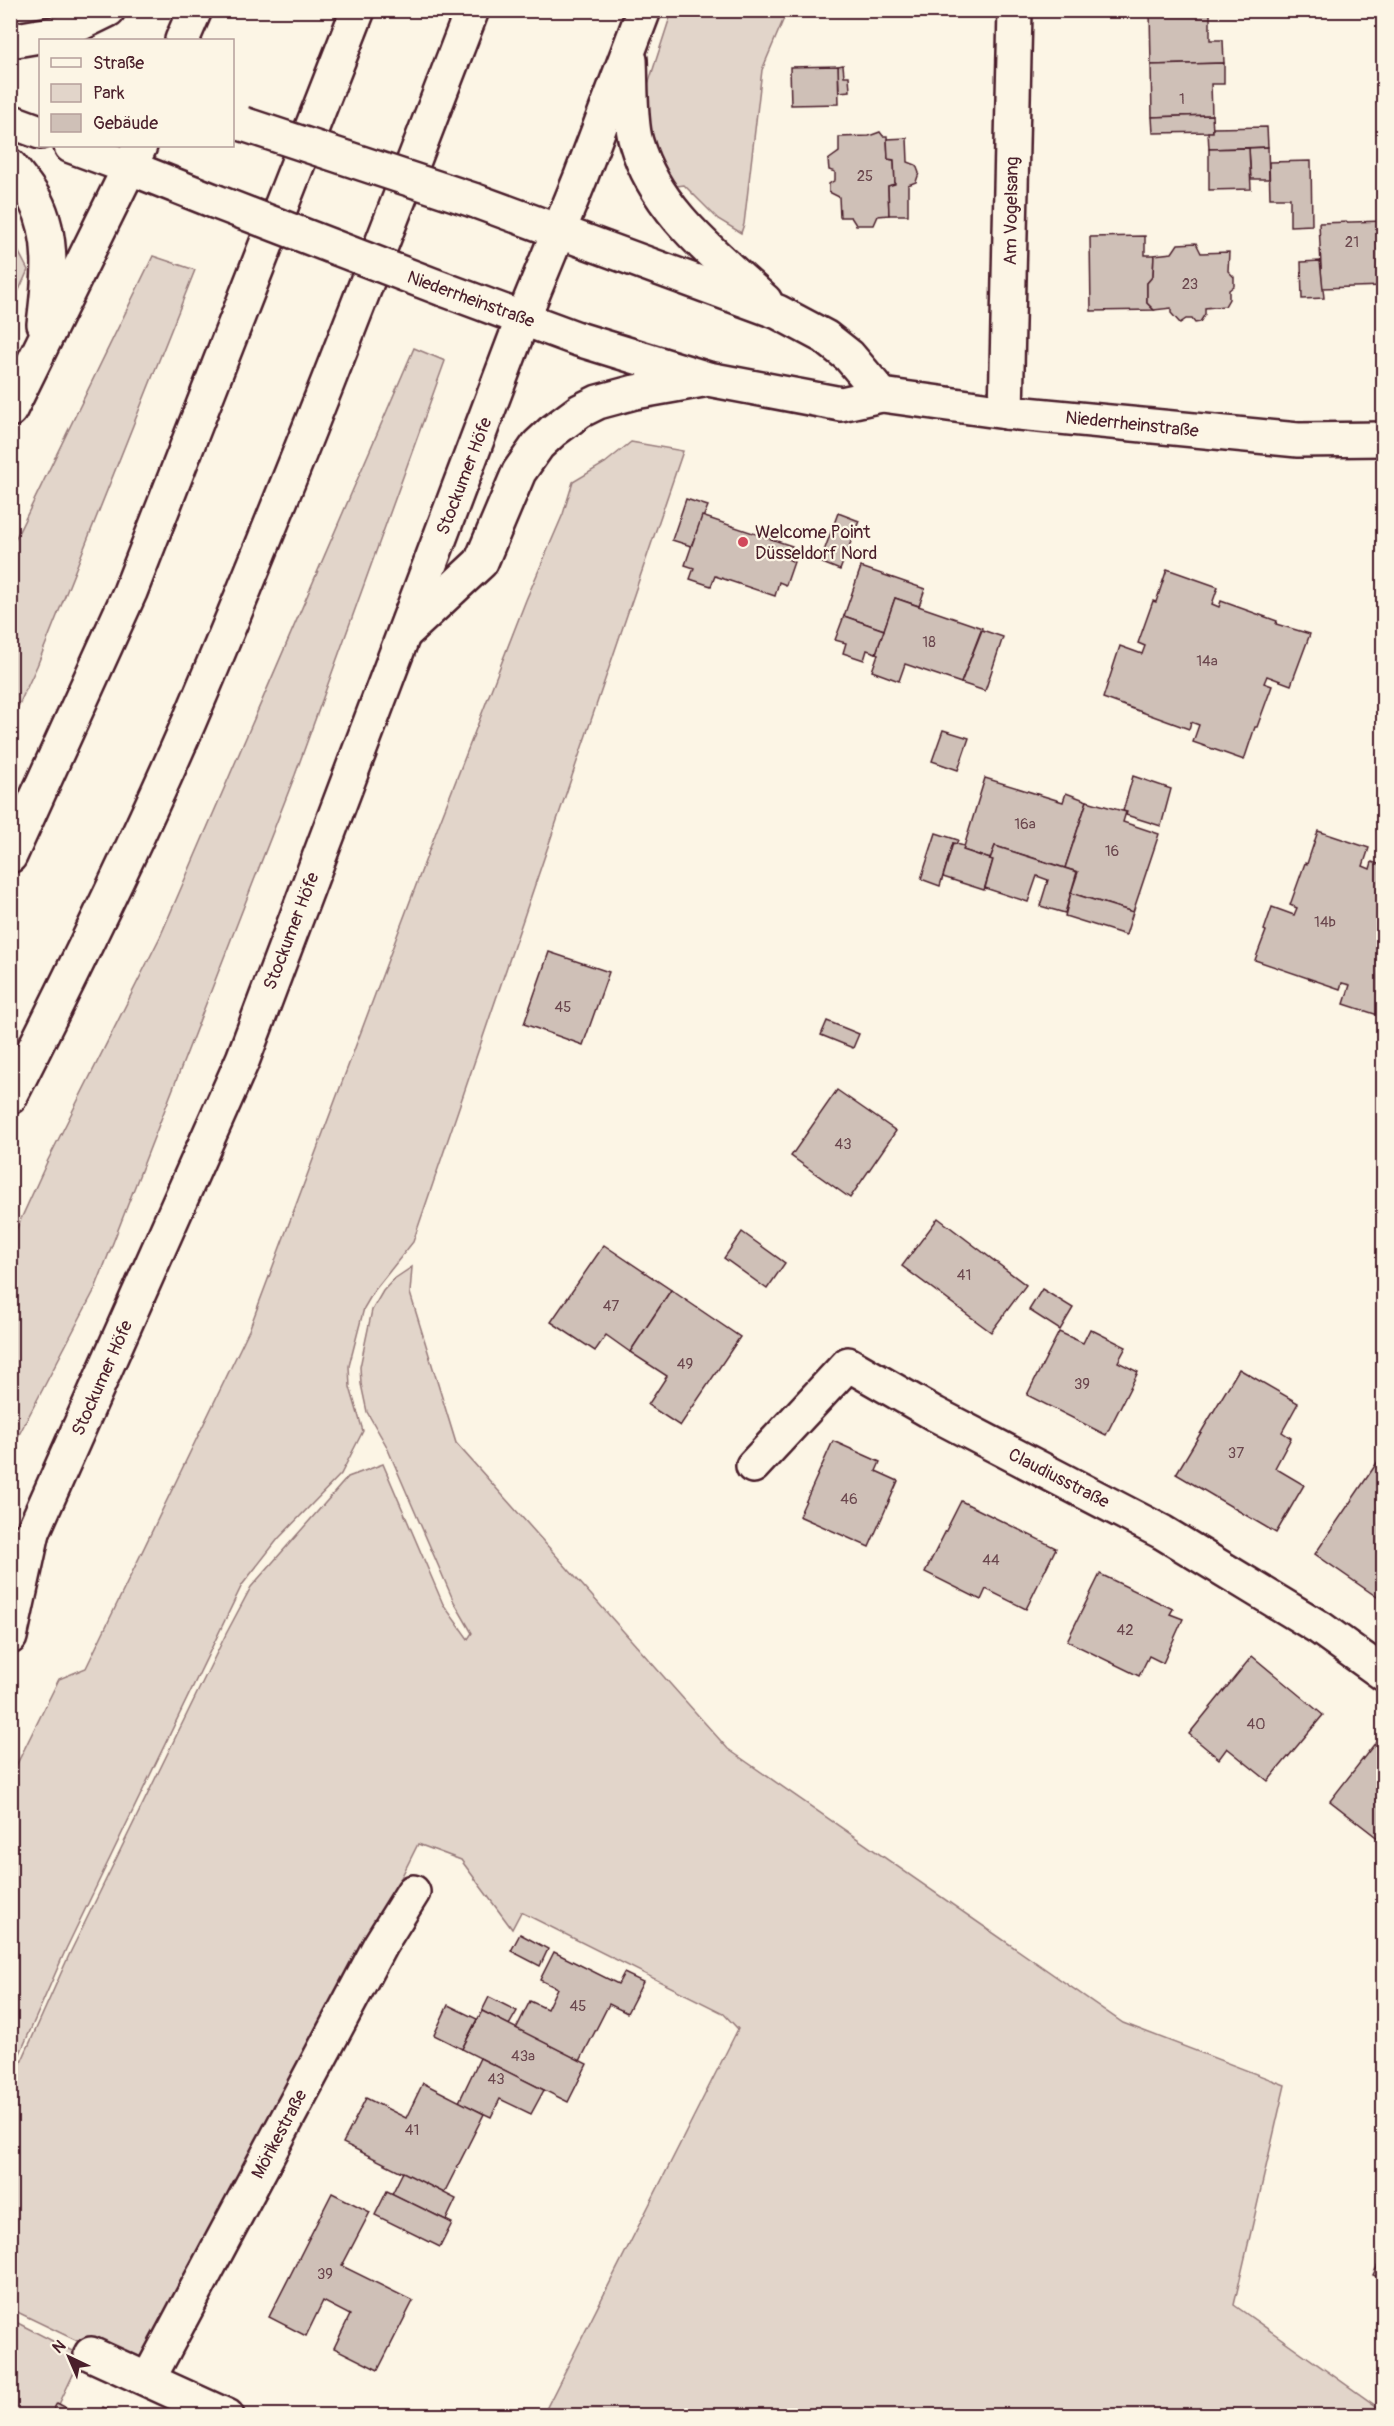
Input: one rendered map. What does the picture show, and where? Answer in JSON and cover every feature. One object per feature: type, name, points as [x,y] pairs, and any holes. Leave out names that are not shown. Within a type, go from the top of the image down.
[{"type":"main road","points":[[10,42],[63,32],[108,10]]},
{"type":"main road","points":[[182,39],[195,10]]},
{"type":"main road","points":[[10,856],[130,592],[358,10]]},
{"type":"main road","points":[[10,1097],[98,923],[188,723],[353,319],[472,10]]},
{"type":"main road","name":"Stockumer Höfe","points":[[33,1532],[243,1059],[401,637],[644,10]]},
{"type":"main road","name":"Am Vogelsang","points":[[1006,412],[1016,10]]},
{"type":"main road","points":[[10,42],[39,54]]},
{"type":"main road","points":[[629,49],[636,141],[655,188],[679,221],[778,312]]},
{"type":"main road","points":[[10,121],[39,132]]},
{"type":"main road","points":[[238,122],[476,201],[778,312],[825,337],[849,356],[882,395]]},
{"type":"main road","name":"Niederrheinstraße","points":[[77,147],[135,157],[214,201],[578,339],[708,379],[841,404],[882,395],[1006,412],[1298,440],[1383,439]]},
{"type":"main road","points":[[10,410],[135,157]]},
{"type":"main road","points":[[10,165],[34,199],[42,216],[51,271],[41,348]]},
{"type":"main road","points":[[401,637],[481,562],[519,472],[538,446],[553,431],[580,411],[598,402],[635,392],[708,379]]},
{"type":"main road","name":"Claudiusstraße","points":[[753,1466],[848,1364],[935,1414],[1162,1532],[1320,1628],[1383,1674]]},
{"type":"main road","points":[[10,1562],[33,1532]]},
{"type":"main road","points":[[10,1637],[33,1532]]},
{"type":"main road","name":"Mörikestraße","points":[[149,2378],[380,1945],[413,1892]]},
{"type":"main road","points":[[91,2354],[139,2376],[149,2378],[227,2415]]},
{"type":"green space","points":[[672,11],[787,11],[762,70],[744,224],[741,233],[718,219],[684,185],[670,187],[645,136],[647,88]]},
{"type":"green space","points":[[11,237],[28,270],[11,308]]},
{"type":"green space","points":[[153,256],[195,270],[37,666],[11,722],[11,548]]},
{"type":"green space","points":[[414,348],[445,361],[295,775],[95,1289],[11,1450],[11,1241],[47,1162],[160,937]]},
{"type":"green space","points":[[631,442],[683,451],[413,1242],[374,1291],[364,1308],[349,1366],[350,1387],[363,1431],[341,1474],[278,1539],[242,1585],[66,1949],[11,2074],[11,1776],[59,1679],[86,1668],[249,1330],[439,824],[526,600],[563,514],[573,482],[605,463]]},
{"type":"green space","points":[[412,1267],[410,1293],[456,1443],[728,1749],[1123,2023],[1285,2085],[1234,2305],[1383,2411],[1383,2415],[543,2415],[738,2029],[723,2013],[521,1912],[512,1929],[461,1860],[418,1844],[172,2335],[145,2362],[121,2362],[11,2309],[11,2085],[70,1953],[251,1587],[348,1477],[383,1464],[443,1604],[468,1639],[472,1633],[454,1602],[386,1445],[367,1412],[361,1384],[360,1367],[372,1310],[383,1291],[394,1279]]},
{"type":"green space","points":[[10,2319],[76,2353],[79,2362],[54,2415],[11,2415]]},
{"type":"building","points":[[1210,10],[1210,40],[1223,40],[1224,63],[1151,65],[1150,11]]},
{"type":"building","points":[[1224,63],[1224,84],[1211,84],[1212,115],[1152,117],[1151,65]]},
{"type":"building","points":[[843,65],[844,76],[849,76],[850,91],[839,92],[838,66]]},
{"type":"building","points":[[838,66],[839,104],[791,105],[790,67]]},
{"type":"building","points":[[1212,115],[1213,132],[1153,133],[1152,117]]},
{"type":"building","points":[[1267,127],[1268,147],[1209,149],[1208,132],[1213,132],[1213,128]]},
{"type":"building","points":[[880,132],[883,136],[887,136],[888,159],[894,160],[895,184],[888,186],[889,215],[878,216],[874,225],[856,225],[851,217],[840,217],[839,197],[829,192],[829,184],[835,180],[835,172],[829,170],[828,160],[839,152],[839,137],[869,136]]},
{"type":"building","points":[[907,138],[908,162],[916,165],[919,173],[916,182],[908,185],[908,215],[889,215],[888,186],[895,184],[894,160],[888,159],[887,139]]},
{"type":"building","points":[[1268,147],[1269,179],[1251,179],[1249,148]]},
{"type":"building","points":[[1249,148],[1251,189],[1209,190],[1209,149]]},
{"type":"building","points":[[1311,161],[1312,225],[1290,226],[1290,198],[1270,198],[1269,162]]},
{"type":"building","points":[[1384,221],[1384,286],[1322,288],[1319,223]]},
{"type":"building","points":[[1145,236],[1145,255],[1154,255],[1153,276],[1147,283],[1147,303],[1154,310],[1091,311],[1090,237]]},
{"type":"building","points":[[1196,243],[1201,253],[1229,252],[1228,271],[1234,277],[1234,286],[1229,290],[1229,299],[1225,306],[1205,308],[1205,314],[1200,322],[1195,323],[1192,319],[1186,319],[1180,323],[1171,313],[1171,308],[1154,310],[1147,303],[1147,283],[1153,276],[1154,255],[1172,253],[1178,244]]},
{"type":"building","points":[[1320,261],[1324,298],[1302,299],[1301,262]]},
{"type":"building","points":[[686,499],[708,506],[691,546],[672,540]]},
{"type":"building","points":[[838,513],[859,521],[840,570],[820,562]]},
{"type":"building","points":[[702,516],[792,546],[788,559],[794,562],[786,585],[779,582],[775,596],[715,576],[711,586],[690,579],[694,568],[685,565]]},
{"type":"building","points":[[861,567],[925,589],[919,606],[895,598],[884,630],[844,616]]},
{"type":"building","points":[[1167,569],[1218,587],[1212,604],[1219,607],[1221,601],[1277,621],[1276,624],[1310,634],[1291,685],[1267,676],[1264,683],[1272,686],[1244,760],[1193,742],[1199,725],[1191,722],[1189,729],[1103,698],[1120,646],[1142,654],[1145,646],[1138,643]]},
{"type":"building","points":[[895,598],[982,628],[961,683],[905,664],[899,681],[872,671]]},
{"type":"building","points":[[844,616],[884,630],[876,653],[867,650],[864,660],[843,653],[846,643],[835,640]]},
{"type":"building","points":[[982,630],[1003,637],[985,691],[961,683]]},
{"type":"building","points":[[943,730],[969,738],[958,770],[932,761]]},
{"type":"building","points":[[1133,776],[1171,789],[1161,826],[1126,815],[1127,812],[1123,811]]},
{"type":"building","points":[[985,778],[1063,802],[1066,793],[1087,801],[1065,868],[995,846],[990,859],[963,850]]},
{"type":"building","points":[[1087,801],[1126,812],[1123,822],[1159,834],[1133,912],[1071,893],[1078,872],[1065,868]]},
{"type":"building","points":[[1318,831],[1369,848],[1363,866],[1370,869],[1372,862],[1384,866],[1384,1017],[1344,1004],[1350,985],[1342,983],[1340,989],[1255,960],[1272,907],[1294,915],[1297,908],[1290,905]]},
{"type":"building","points":[[936,833],[958,840],[956,844],[953,843],[940,886],[921,879]]},
{"type":"building","points":[[953,843],[964,846],[963,850],[993,860],[984,890],[943,877]]},
{"type":"building","points":[[995,846],[1077,872],[1065,913],[1040,906],[1048,880],[1037,876],[1028,902],[985,888],[993,860],[990,859]]},
{"type":"building","points":[[1071,893],[1133,912],[1126,935],[1065,916]]},
{"type":"building","points":[[549,952],[609,972],[583,1045],[524,1024]]},
{"type":"building","points":[[827,1021],[859,1034],[853,1048],[821,1035]]},
{"type":"building","points":[[837,1090],[896,1131],[850,1198],[791,1156]]},
{"type":"building","points":[[938,1218],[1026,1285],[991,1332],[902,1266]]},
{"type":"building","points":[[742,1232],[785,1263],[767,1289],[724,1258]]},
{"type":"building","points":[[604,1245],[671,1290],[630,1352],[606,1335],[595,1351],[551,1322]]},
{"type":"building","points":[[1042,1289],[1073,1308],[1060,1330],[1029,1310]]},
{"type":"building","points":[[671,1290],[740,1337],[680,1426],[648,1405],[667,1376],[630,1352]]},
{"type":"building","points":[[1090,1329],[1126,1347],[1118,1362],[1138,1372],[1106,1435],[1027,1395],[1059,1332],[1083,1343]]},
{"type":"building","points":[[1239,1369],[1298,1403],[1282,1432],[1291,1438],[1275,1468],[1304,1485],[1276,1533],[1176,1474]]},
{"type":"building","points":[[833,1441],[880,1462],[876,1471],[898,1481],[869,1547],[799,1516]]},
{"type":"building","points":[[1383,1454],[1384,1587],[1377,1597],[1315,1554]]},
{"type":"building","points":[[961,1501],[1056,1548],[1026,1609],[986,1589],[981,1600],[925,1572]]},
{"type":"building","points":[[1100,1574],[1173,1609],[1170,1614],[1183,1619],[1163,1663],[1149,1656],[1139,1676],[1067,1641]]},
{"type":"building","points":[[1252,1656],[1323,1715],[1268,1781],[1227,1748],[1219,1759],[1189,1734]]},
{"type":"building","points":[[1376,1742],[1384,1748],[1384,1843],[1330,1801]]},
{"type":"building","points":[[520,1934],[548,1949],[540,1966],[511,1951]]},
{"type":"building","points":[[554,1952],[618,1984],[624,1973],[643,1982],[627,2013],[609,2004],[580,2061],[516,2029],[530,2001],[547,2009],[557,1988],[540,1980]]},
{"type":"building","points":[[489,1997],[517,2011],[509,2025],[482,2011]]},
{"type":"building","points":[[448,2005],[477,2019],[462,2049],[434,2035]]},
{"type":"building","points":[[482,2011],[587,2064],[568,2102],[462,2049]]},
{"type":"building","points":[[480,2058],[544,2090],[531,2114],[500,2099],[491,2117],[459,2102]]},
{"type":"building","points":[[423,2083],[484,2114],[444,2193],[343,2143],[366,2098],[406,2118]]},
{"type":"building","points":[[403,2172],[456,2199],[446,2220],[392,2194]]},
{"type":"building","points":[[387,2191],[452,2223],[440,2247],[375,2215]]},
{"type":"building","points":[[332,2193],[370,2212],[342,2266],[413,2301],[378,2370],[334,2348],[350,2315],[323,2301],[306,2336],[269,2317]]},
{"type":"building","points":[[1384,2253],[1384,2280],[1373,2275]]},
{"type":"building","points":[[57,2403],[80,2415],[50,2416]]},
{"type":"building","points":[[103,2407],[115,2413],[117,2410],[128,2416],[98,2416]]},
{"type":"place","name":"Welcome Point Düsseldorf Nord","points":[[743,542]]}]
